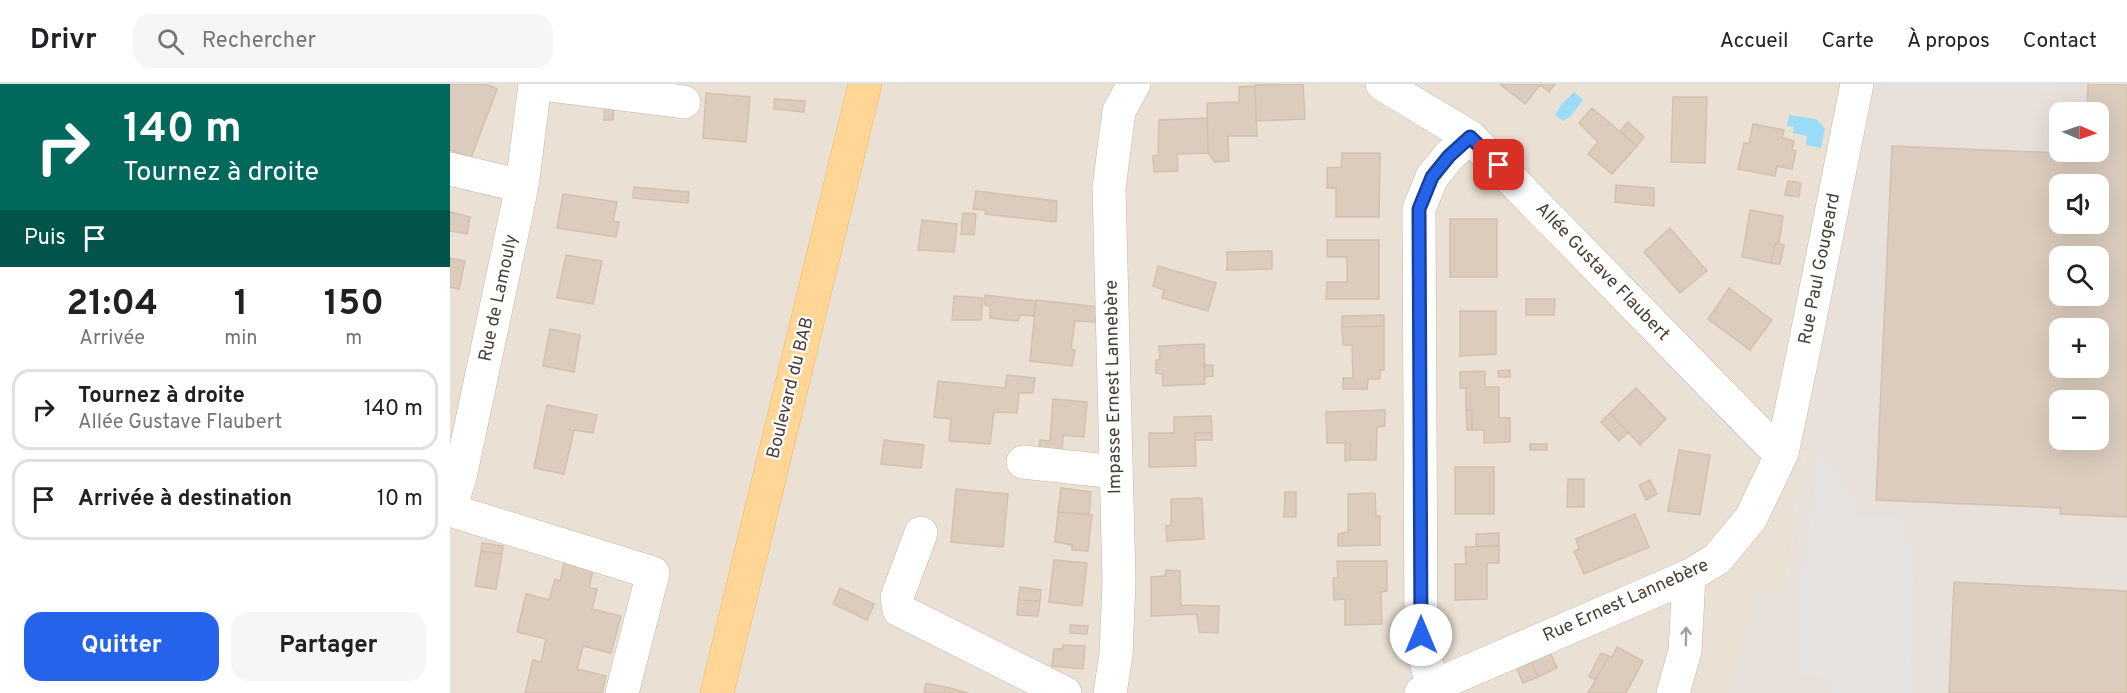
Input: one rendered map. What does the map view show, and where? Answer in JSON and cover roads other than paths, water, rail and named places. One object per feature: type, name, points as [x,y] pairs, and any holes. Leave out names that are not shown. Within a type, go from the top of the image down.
[{"type":"main road","name":"Boulevard du BAB","points":[[717,693],[865,84]]},
{"type":"street","name":"Rue de Lamouly","points":[[450,510],[460,477],[522,186],[535,84]]},
{"type":"street","points":[[541,84],[684,102]]},
{"type":"street","name":"Impasse Ernest Lannebère","points":[[1110,693],[1116,655],[1119,580],[1109,188],[1119,111],[1134,84]]},
{"type":"street","name":"Allée Gustave Flaubert","points":[[1382,84],[1470,137],[1767,441],[1782,453]]},
{"type":"street","name":"Rue Paul Gougeard","points":[[1782,453],[1857,84]]},
{"type":"street","points":[[1429,689],[1421,635],[1419,209],[1432,177],[1449,156],[1470,137]]},
{"type":"street","points":[[450,169],[522,186]]},
{"type":"street","name":"Rue Ernest Lannebère","points":[[1429,689],[1689,576],[1717,559],[1751,518],[1782,453]]},
{"type":"street","points":[[1023,462],[1116,472]]},
{"type":"street","points":[[450,510],[654,573],[622,693]]},
{"type":"street","points":[[921,533],[897,597],[899,610],[1065,693]]},
{"type":"street","points":[[1673,693],[1685,651],[1689,576]]},
{"type":"water","points":[[1574,92],[1583,100],[1570,117],[1563,121],[1555,115]]},
{"type":"water","points":[[1789,115],[1816,119],[1825,128],[1821,148],[1806,145],[1807,136],[1793,133],[1794,127],[1787,126]]}]
